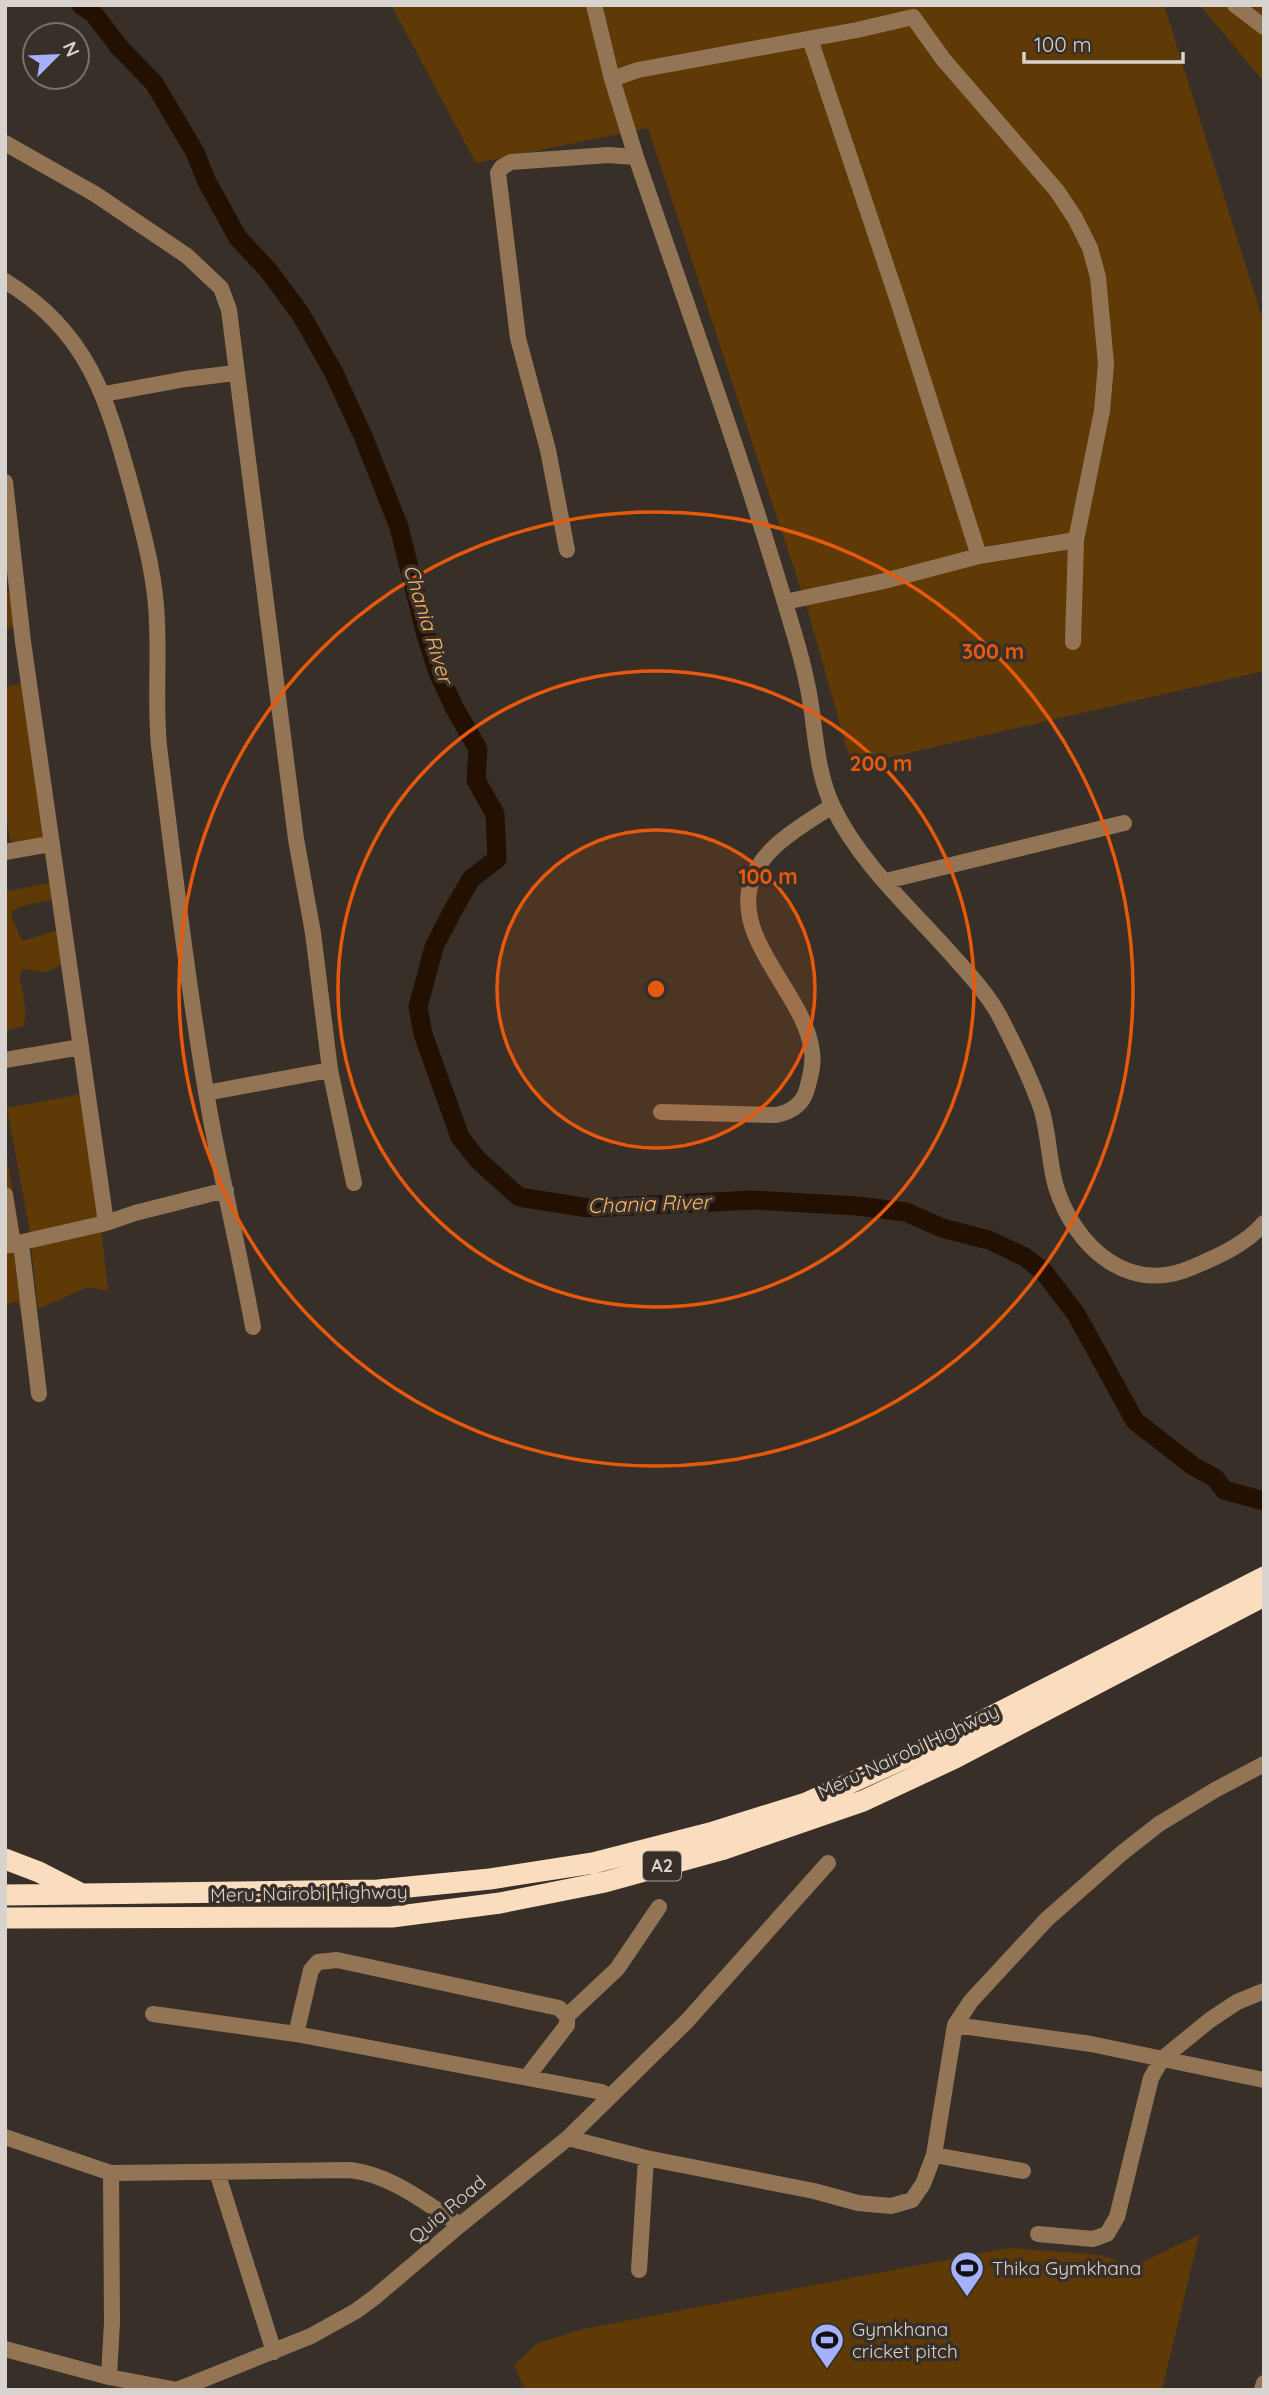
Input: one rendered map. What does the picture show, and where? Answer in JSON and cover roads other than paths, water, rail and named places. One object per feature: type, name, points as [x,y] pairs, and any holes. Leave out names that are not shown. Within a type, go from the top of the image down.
[{"type":"highway","name":"Meru-Nairobi Highway","points":[[5,1895],[378,1889],[490,1879],[593,1863],[710,1833],[806,1803],[947,1740],[1264,1577]]},
{"type":"highway","name":"Meru-Nairobi Highway","points":[[11,1919],[392,1917],[500,1903],[605,1882],[721,1850],[863,1801],[955,1758],[1264,1597]]},
{"type":"highway","points":[[5,1859],[39,1872],[83,1895]]},
{"type":"street","points":[[594,5],[612,79],[636,157],[785,602],[802,661],[821,769],[832,806],[850,836],[886,881],[964,968],[996,1010],[1023,1062],[1043,1113],[1056,1187],[1070,1220],[1092,1249],[1120,1269],[1149,1277],[1180,1273],[1226,1253],[1264,1223]]},
{"type":"street","points":[[1234,5],[1264,27]]},
{"type":"street","points":[[612,79],[638,69],[887,25],[910,11],[943,59],[1057,191],[1090,248],[1098,277],[1105,364],[1102,411],[1076,540],[1073,642]]},
{"type":"street","points":[[810,38],[899,303],[979,556]]},
{"type":"street","points":[[5,143],[95,194],[187,256],[221,288],[229,310],[296,839],[313,933],[330,1070],[354,1183]]},
{"type":"street","points":[[567,550],[548,450],[518,338],[498,173],[511,162],[608,155],[636,157]]},
{"type":"street","points":[[5,281],[35,303],[75,342],[104,394],[140,521],[153,582],[157,622],[156,702],[159,746],[206,1093],[253,1327]]},
{"type":"street","points":[[104,394],[235,373]]},
{"type":"street","points":[[5,482],[50,844],[106,1223]]},
{"type":"street","points":[[785,602],[884,581],[979,556],[1076,540]]},
{"type":"street","points":[[5,643],[23,642]]},
{"type":"street","points":[[661,1112],[776,1115],[793,1109],[806,1094],[813,1053],[808,1034],[757,938],[750,919],[748,898],[754,875],[766,856],[789,835],[832,806]]},
{"type":"street","points":[[886,881],[1124,823]]},
{"type":"street","points":[[5,852],[50,844]]},
{"type":"street","points":[[5,1060],[81,1047]]},
{"type":"street","points":[[206,1093],[330,1070]]},
{"type":"street","points":[[13,1245],[226,1190]]},
{"type":"street","points":[[5,1195],[39,1394]]},
{"type":"street","points":[[568,2138],[646,2158],[814,2191],[858,2203],[891,2206],[912,2200],[923,2184],[934,2155],[955,2025],[971,2001],[1048,1919],[1122,1853],[1171,1817],[1264,1765]]},
{"type":"street","name":"Quia Road","points":[[5,2349],[109,2377],[177,2390],[311,2336],[375,2297],[568,2138],[687,2021],[828,1863]]},
{"type":"street","points":[[567,2016],[617,1969],[659,1907]]},
{"type":"street","points":[[296,2034],[311,1970],[318,1962],[328,1959],[559,2008],[567,2016],[567,2025],[527,2077]]},
{"type":"street","points":[[1038,2234],[1093,2239],[1107,2234],[1117,2217],[1151,2078],[1162,2059],[1237,2002],[1264,1991]]},
{"type":"street","points":[[153,2014],[296,2034],[602,2092],[608,2098]]},
{"type":"street","points":[[955,2025],[1091,2044],[1264,2080]]},
{"type":"street","points":[[5,2137],[111,2173],[365,2171],[385,2177],[460,2225]]},
{"type":"street","points":[[934,2155],[1023,2171]]},
{"type":"street","points":[[639,2270],[646,2158]]},
{"type":"street","points":[[217,2172],[274,2352]]},
{"type":"street","points":[[109,2377],[112,2322],[111,2173]]},
{"type":"street","points":[[1262,2390],[1264,2383]]},
{"type":"waterway","name":"Chania River","points":[[81,5],[93,13],[120,48],[154,83],[195,152],[206,180],[238,238],[268,270],[300,313],[334,373],[363,436],[399,527],[426,635],[439,675],[478,749],[476,780],[495,814],[497,859],[471,879],[453,910],[434,947],[418,1007],[423,1034],[460,1137],[478,1160],[519,1197],[588,1208],[754,1200],[857,1206],[906,1212],[942,1228],[989,1240],[1025,1257],[1044,1272],[1076,1314],[1135,1421],[1193,1466],[1215,1478],[1224,1490],[1264,1501]]},
{"type":"place","name":"Thika Gymkhana","points":[[967,2298]]},
{"type":"place","name":"Gymkhana cricket pitch","points":[[827,2370]]}]
